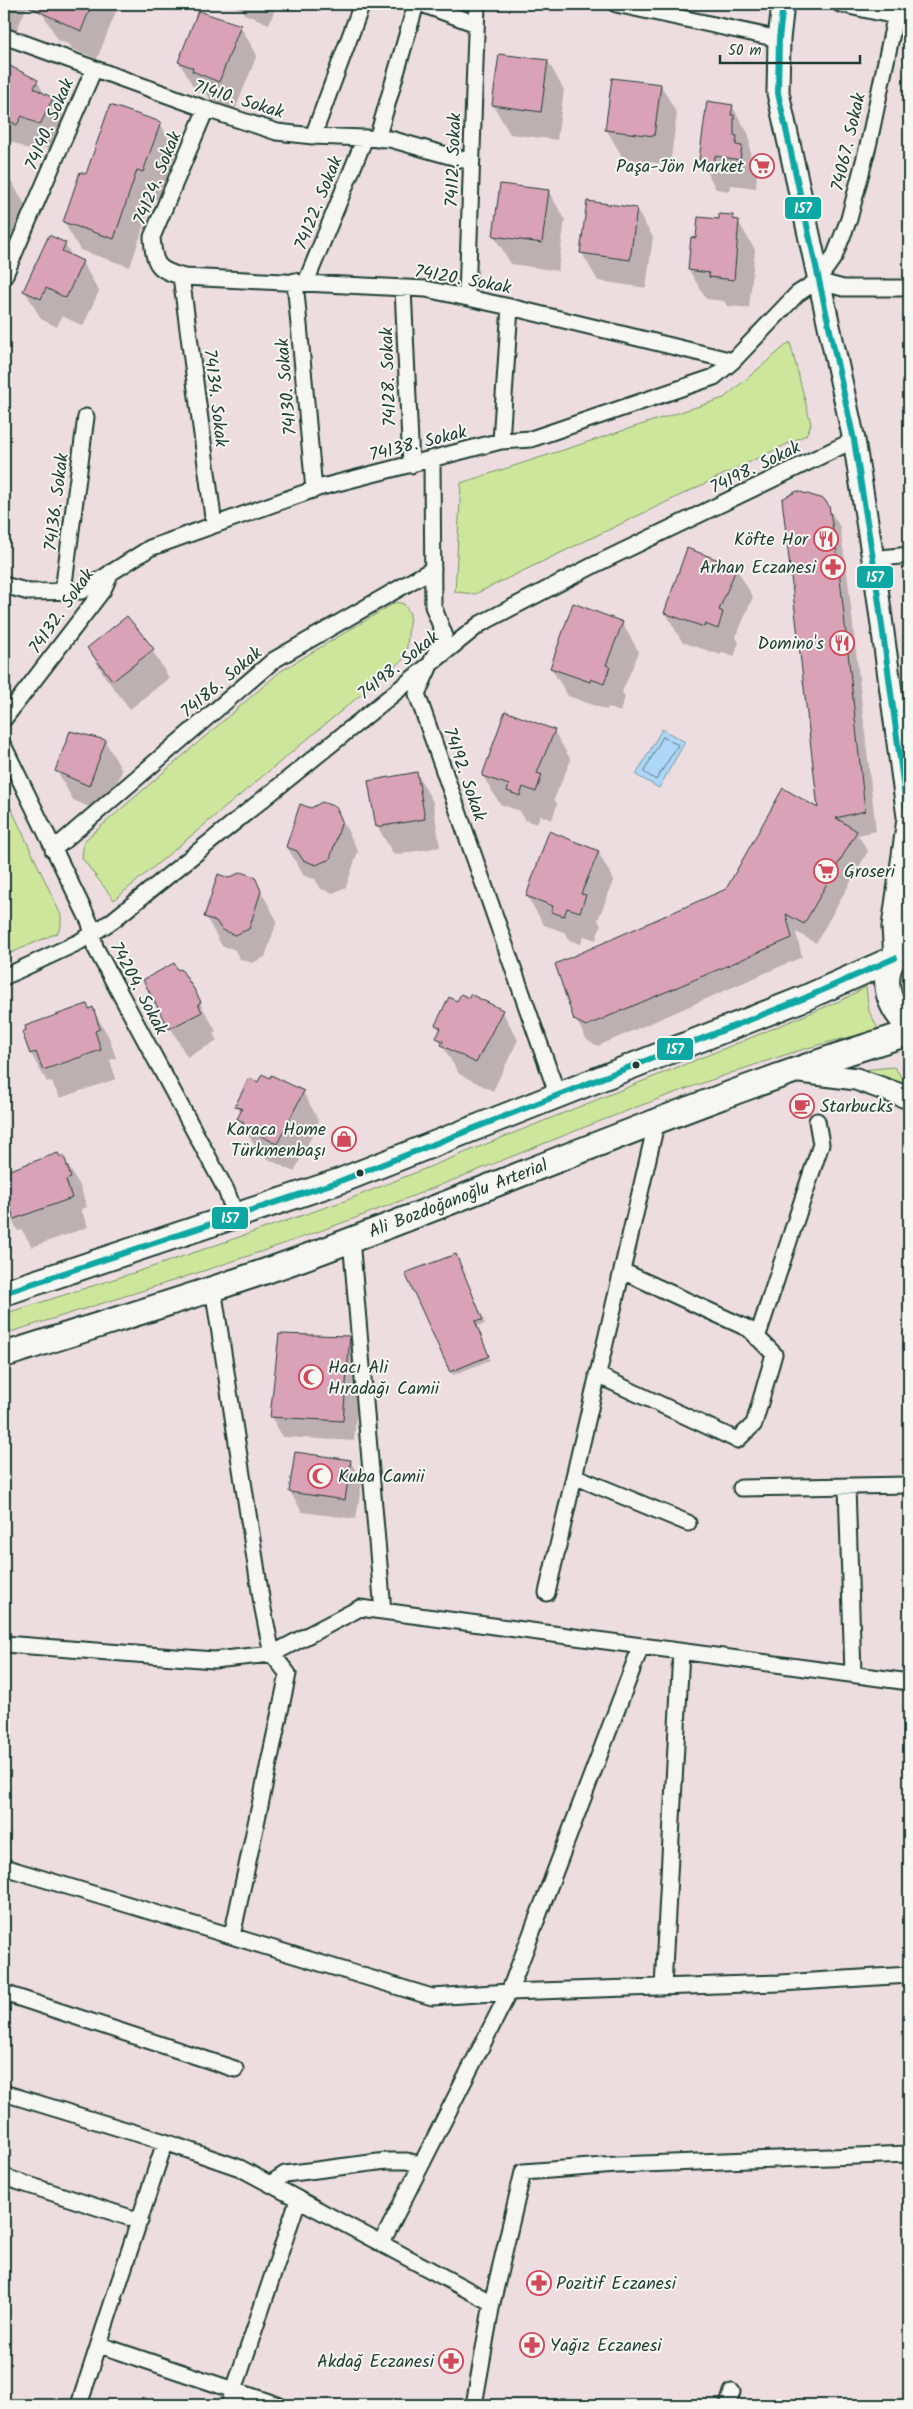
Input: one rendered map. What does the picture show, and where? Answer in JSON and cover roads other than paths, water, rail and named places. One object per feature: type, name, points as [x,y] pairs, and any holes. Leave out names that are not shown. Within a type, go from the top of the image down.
[{"type":"main road","points":[[783,4],[778,93],[817,281],[854,440],[873,559],[908,821],[893,927],[902,951]]},
{"type":"main road","points":[[4,1293],[340,1182],[805,998],[902,951]]},
{"type":"main road","points":[[902,951],[889,972],[887,987],[890,1002],[898,1016],[909,1026]]},
{"type":"main road","name":"Ali Bozdoğanoğlu Arterial","points":[[4,1355],[213,1288],[351,1240],[657,1120],[792,1071],[909,1033]]},
{"type":"main road","points":[[792,1071],[856,1078],[909,1098]]},
{"type":"street","points":[[313,136],[362,4]]},
{"type":"street","name":"74122. Sokak","points":[[300,282],[371,138],[416,4]]},
{"type":"street","points":[[422,4],[476,24]]},
{"type":"street","name":"74112. Sokak","points":[[467,297],[477,4]]},
{"type":"street","points":[[616,4],[780,39]]},
{"type":"street","points":[[840,4],[901,13]]},
{"type":"street","name":"74067. Sokak","points":[[817,281],[834,257],[849,219],[901,13]]},
{"type":"street","name":"71410. Sokak","points":[[4,36],[206,109],[277,132],[390,140],[471,162]]},
{"type":"street","name":"74140. Sokak","points":[[4,277],[94,69]]},
{"type":"street","name":"74124. Sokak","points":[[181,276],[164,272],[154,259],[152,237],[206,109]]},
{"type":"street","name":"74120. Sokak","points":[[181,276],[426,289],[510,306],[733,360]]},
{"type":"street","name":"74134. Sokak","points":[[181,276],[214,525]]},
{"type":"street","points":[[817,281],[843,288],[909,288]]},
{"type":"street","name":"74138. Sokak","points":[[4,585],[29,592],[82,591],[150,548],[314,490],[502,441],[531,439],[714,377],[797,294],[817,281]]},
{"type":"street","name":"74130. Sokak","points":[[300,282],[314,490]]},
{"type":"street","name":"74128. Sokak","points":[[403,288],[411,465]]},
{"type":"street","points":[[502,441],[510,306]]},
{"type":"street","name":"74136. Sokak","points":[[63,591],[86,417]]},
{"type":"street","name":"74198. Sokak","points":[[4,977],[93,935],[431,662],[489,619],[594,565],[854,440]]},
{"type":"street","name":"74192. Sokak","points":[[432,460],[433,606],[444,634],[417,694],[558,1096]]},
{"type":"street","points":[[873,559],[909,555]]},
{"type":"street","name":"74186. Sokak","points":[[53,850],[274,660],[433,570]]},
{"type":"street","name":"74132. Sokak","points":[[4,719],[104,590],[111,572]]},
{"type":"street","name":"74204. Sokak","points":[[4,747],[90,923],[95,947],[226,1190],[236,1216]]},
{"type":"street","points":[[547,1593],[657,1120]]},
{"type":"street","points":[[757,1338],[821,1144],[817,1121]]},
{"type":"street","points":[[351,1240],[383,1611]]},
{"type":"street","points":[[597,1375],[737,1440],[754,1424],[774,1354],[749,1329],[622,1271]]},
{"type":"street","points":[[213,1288],[272,1654],[288,1674],[232,1936]]},
{"type":"street","points":[[574,1476],[688,1523]]},
{"type":"street","points":[[742,1488],[909,1485]]},
{"type":"street","points":[[846,1486],[852,1674]]},
{"type":"street","points":[[4,1644],[214,1660],[272,1654],[360,1608],[909,1682]]},
{"type":"street","points":[[381,2244],[510,1992],[642,1646]]},
{"type":"street","points":[[663,1987],[680,1652]]},
{"type":"street","points":[[4,1867],[432,1996],[909,1975]]},
{"type":"street","points":[[4,1993],[235,2069]]},
{"type":"street","points":[[4,2093],[165,2142],[240,2168],[492,2303]]},
{"type":"street","points":[[79,2405],[165,2142]]},
{"type":"street","points":[[474,2405],[492,2303],[523,2172],[627,2165],[909,2154]]},
{"type":"street","points":[[270,2184],[285,2174],[386,2161],[407,2161],[421,2165]]},
{"type":"street","points":[[4,2177],[140,2222]]},
{"type":"street","points":[[229,2405],[298,2200]]},
{"type":"street","points":[[100,2345],[278,2405]]},
{"type":"water","points":[[662,729],[685,742],[659,788],[636,775]]},
{"type":"place","name":"Paşa-Jön Market","points":[[762,166]]},
{"type":"place","name":"Köfte Hor","points":[[826,539]]},
{"type":"place","name":"Arhan Eczanesi","points":[[833,567]]},
{"type":"place","name":"Domino's","points":[[842,643]]},
{"type":"place","name":"Groseri","points":[[826,871]]},
{"type":"place","name":"Starbucks","points":[[802,1106]]},
{"type":"place","name":"Karaca Home Türkmenbaşı","points":[[344,1139]]},
{"type":"place","name":"Hacı Ali Hıradağı Camii","points":[[311,1377]]},
{"type":"place","name":"Kuba Camii","points":[[320,1476]]},
{"type":"place","name":"Pozitif Eczanesi","points":[[539,2283]]},
{"type":"place","name":"Yağız Eczanesi","points":[[532,2345]]},
{"type":"place","name":"Akdağ Eczanesi","points":[[451,2361]]}]
